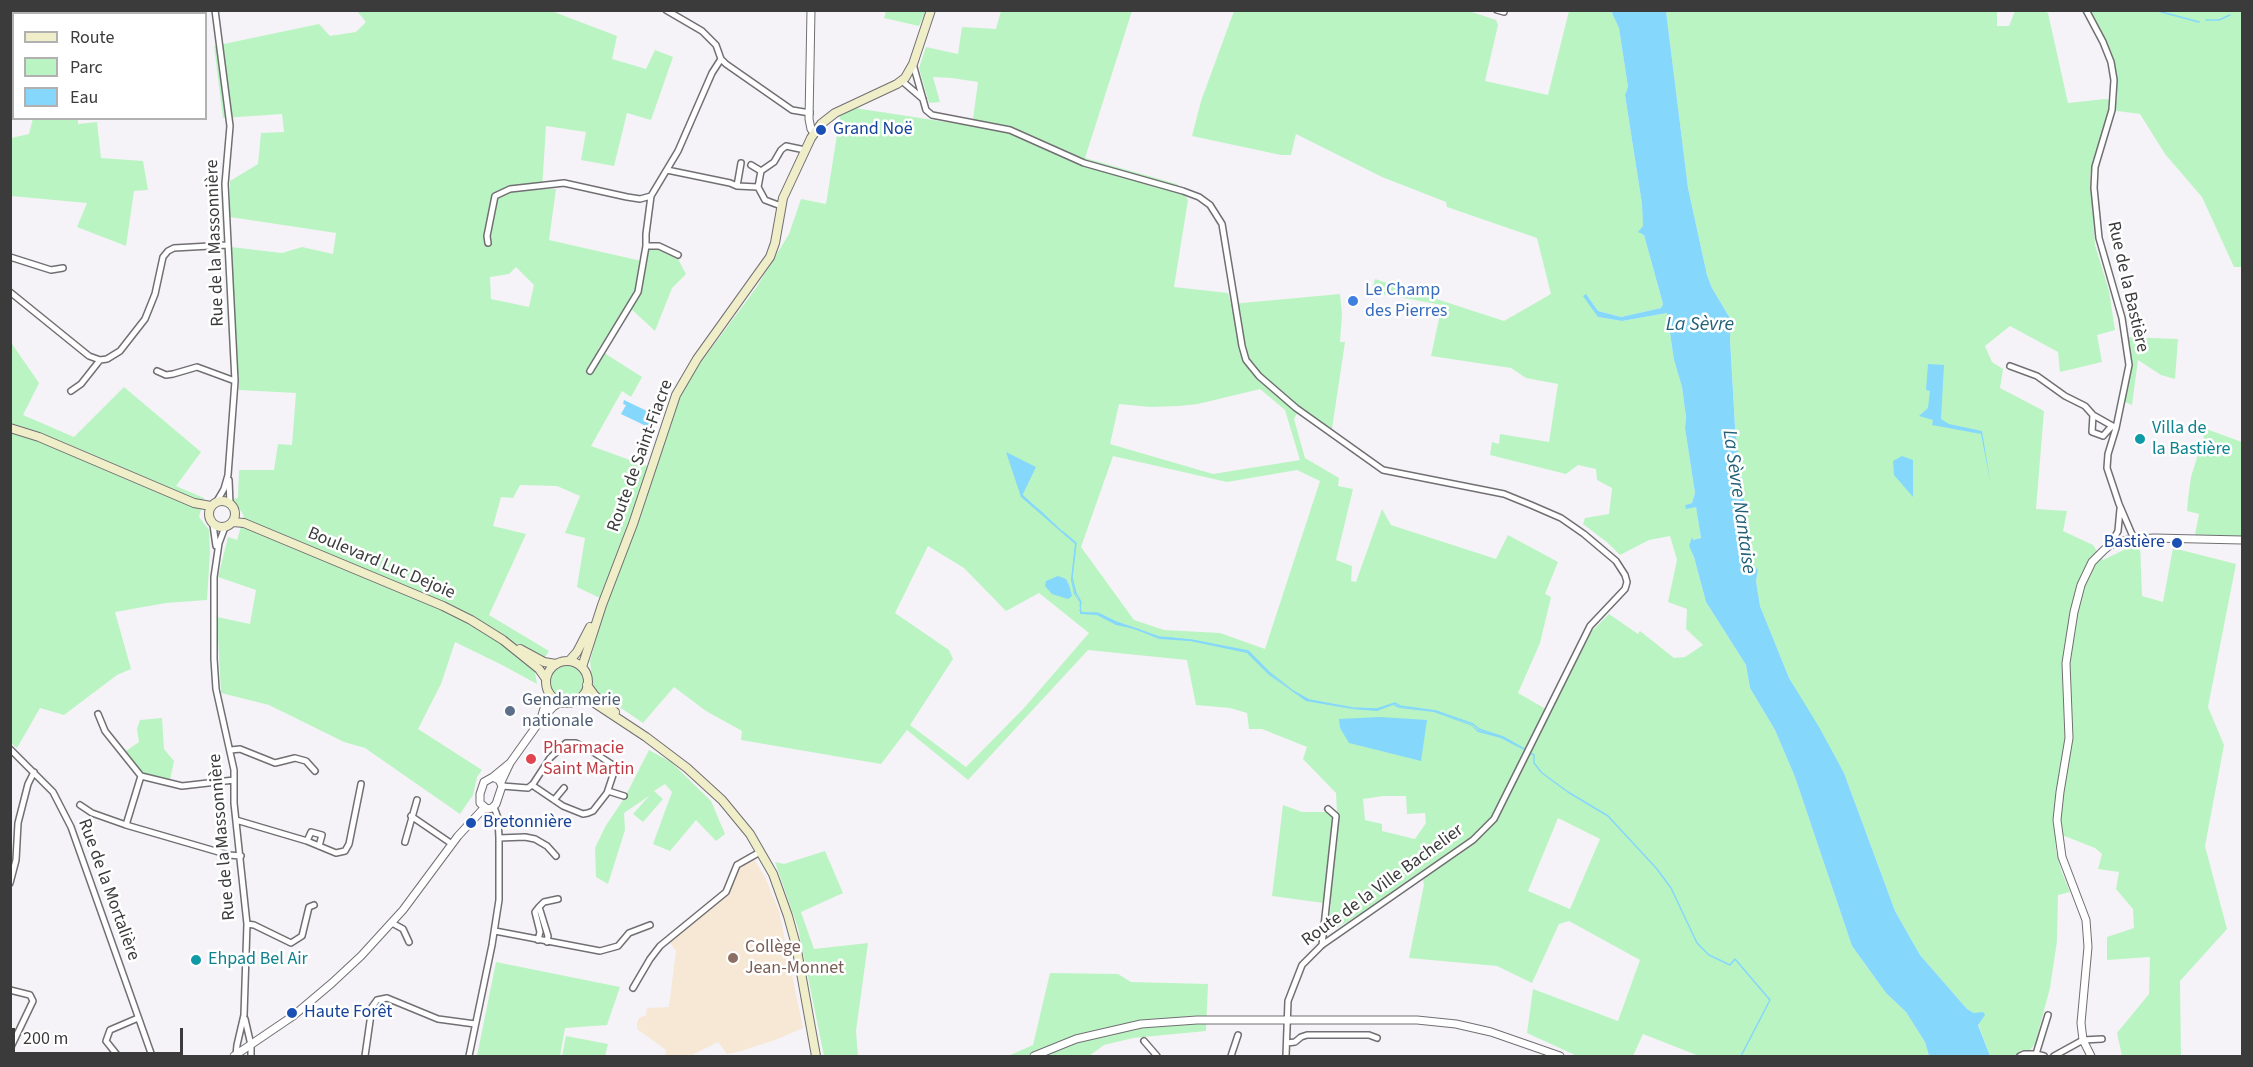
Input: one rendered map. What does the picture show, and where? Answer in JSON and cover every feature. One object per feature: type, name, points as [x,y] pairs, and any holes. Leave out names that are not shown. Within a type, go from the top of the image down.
[{"type":"main road","points":[[904,79],[913,64],[931,10]]},
{"type":"main road","name":"Route de Saint-Fiacre","points":[[582,667],[676,395],[697,359],[770,257],[775,243],[781,206],[814,133],[835,113],[904,79]]},
{"type":"main road","points":[[10,428],[39,437],[194,503],[212,507],[224,501],[230,504],[234,517],[225,527],[213,525],[212,507]]},
{"type":"main road","name":"Boulevard Luc Dejoie","points":[[234,517],[443,606],[544,662],[556,664]]},
{"type":"main road","name":"Route de Saint-Fiacre","points":[[569,661],[577,652],[602,605]]},
{"type":"main road","name":"Boulevard Luc Dejoie","points":[[503,640],[539,669],[546,679]]},
{"type":"main road","points":[[569,661],[582,667],[587,676],[587,686],[580,698],[571,702],[561,702],[549,692],[546,679],[556,664],[569,661]]},
{"type":"main road","points":[[587,686],[595,696],[687,768],[722,800],[743,825],[760,852],[773,874],[788,916],[816,1056]]},
{"type":"main road","points":[[580,698],[592,702],[646,737]]},
{"type":"street","name":"Rue de la Massonnière","points":[[215,10],[230,126],[225,184],[235,341],[235,381],[228,475],[230,504]]},
{"type":"street","points":[[666,10],[702,31],[716,45],[721,58],[784,105],[792,110],[810,113],[821,124]]},
{"type":"street","points":[[811,10],[810,125],[814,133]]},
{"type":"street","points":[[1497,10],[1504,12]]},
{"type":"street","name":"Rue de la Bastière","points":[[2086,10],[2103,42],[2111,62],[2114,80],[2112,110],[2095,167],[2094,188],[2099,238],[2122,318],[2128,352],[2127,378],[2108,454],[2108,468],[2119,504]]},
{"type":"street","points":[[590,371],[638,292],[651,196],[667,170],[721,58]]},
{"type":"street","points":[[913,64],[923,99]]},
{"type":"street","points":[[904,79],[920,85]]},
{"type":"street","points":[[904,79],[923,99]]},
{"type":"street","name":"Route de la Ville Bachelier","points":[[923,99],[926,110],[932,115],[1010,130],[1084,163],[1199,197],[1210,205],[1222,224],[1242,346],[1246,360],[1259,376],[1296,408],[1383,470],[1504,494],[1561,518],[1616,561],[1627,582],[1622,593],[1590,626],[1500,809],[1483,831],[1322,945],[1302,965],[1288,1001],[1286,1056]]},
{"type":"street","points":[[781,206],[765,200],[758,187],[761,171],[774,162],[786,146],[805,150]]},
{"type":"street","points":[[737,186],[741,163]]},
{"type":"street","points":[[751,165],[761,171]]},
{"type":"street","points":[[667,170],[737,186],[758,187]]},
{"type":"street","points":[[488,243],[487,236],[495,196],[510,189],[564,183],[640,199],[651,196]]},
{"type":"street","points":[[71,391],[81,384],[99,362],[113,357],[120,351],[145,320],[155,294],[163,257],[168,251],[174,248],[228,245]]},
{"type":"street","points":[[646,246],[659,246],[678,255]]},
{"type":"street","points":[[10,257],[51,270],[63,268]]},
{"type":"street","points":[[10,292],[99,362]]},
{"type":"street","points":[[2010,366],[2037,376],[2065,396],[2085,406],[2093,415],[2114,428],[2103,436],[2092,432],[2093,415]]},
{"type":"street","points":[[157,371],[172,375],[197,367],[235,381]]},
{"type":"street","name":"Rue de la Massonnière","points":[[212,507],[224,489],[228,475]]},
{"type":"street","points":[[2091,1056],[2083,1040],[2081,1023],[2088,934],[2086,920],[2062,857],[2058,833],[2058,806],[2069,738],[2070,708],[2066,671],[2074,612],[2081,585],[2092,562],[2110,545],[2118,531],[2119,504]]},
{"type":"street","points":[[2119,504],[2131,539]]},
{"type":"street","name":"Rue de la Massonnière","points":[[213,525],[217,551],[213,603],[216,689],[231,750],[247,924],[244,1015],[236,1056]]},
{"type":"street","name":"Rue de la Massonnière","points":[[217,551],[225,527]]},
{"type":"street","points":[[2118,531],[2131,539]]},
{"type":"street","points":[[2110,545],[2131,539],[2242,540]]},
{"type":"street","points":[[540,721],[549,692]]},
{"type":"street","points":[[469,1056],[495,931],[499,900],[498,818],[494,807],[500,796],[501,784],[510,763],[540,721],[561,702]]},
{"type":"street","points":[[98,714],[105,730],[141,776],[182,786],[234,780]]},
{"type":"street","points":[[493,777],[501,784],[524,788],[532,785],[559,748],[572,742],[590,750],[613,765],[614,774],[608,791],[592,811],[582,814],[554,800],[532,785]]},
{"type":"street","name":"Rue de la Mortalière","points":[[10,749],[53,792],[71,827],[151,1056]]},
{"type":"street","points":[[231,750],[240,749],[275,763],[295,758],[306,761],[315,771]]},
{"type":"street","points":[[458,836],[480,800],[484,782],[510,763]]},
{"type":"street","points":[[10,883],[16,860],[18,823],[28,784],[34,772]]},
{"type":"street","points":[[126,825],[141,776]]},
{"type":"street","points":[[236,820],[307,841],[336,853],[345,851],[349,844],[361,784]]},
{"type":"street","points":[[554,800],[564,788]]},
{"type":"street","points":[[608,791],[624,796]]},
{"type":"street","points":[[405,842],[417,800]]},
{"type":"street","points":[[480,800],[484,808]]},
{"type":"street","points":[[80,805],[92,813],[126,825],[229,855],[241,856]]},
{"type":"street","points":[[236,1056],[293,1016],[332,983],[392,923],[477,813],[484,808],[494,807]]},
{"type":"street","points":[[1322,945],[1336,816],[1328,809]]},
{"type":"street","points":[[411,816],[452,844]]},
{"type":"street","points":[[307,841],[311,832],[322,835],[319,846]]},
{"type":"street","points":[[499,838],[535,839],[547,846],[556,856]]},
{"type":"street","points":[[633,988],[660,946],[726,892],[737,865],[760,852]]},
{"type":"street","points":[[538,940],[540,932],[535,912],[544,902],[558,898]]},
{"type":"street","points":[[247,924],[291,943],[302,936],[309,907],[314,905]]},
{"type":"street","points":[[540,907],[548,936],[547,942]]},
{"type":"street","points":[[392,923],[403,929],[409,942]]},
{"type":"street","points":[[495,931],[600,951],[618,946],[629,933],[650,925]]},
{"type":"street","points":[[10,990],[30,995],[33,1001],[10,1049]]},
{"type":"street","points":[[365,1056],[372,1006],[377,1000],[387,998],[438,1019],[475,1024]]},
{"type":"street","name":"Rue de la Massonnière","points":[[244,1015],[251,1045],[251,1056]]},
{"type":"street","points":[[2036,1054],[2048,1015]]},
{"type":"street","points":[[118,1056],[106,1041],[110,1030],[138,1018]]},
{"type":"street","points":[[1034,1056],[1076,1039],[1141,1024],[1197,1020],[1418,1020],[1456,1024],[1491,1032],[1560,1056]]},
{"type":"street","points":[[1231,1056],[1238,1035]]},
{"type":"street","points":[[1287,1043],[1295,1042],[1307,1035],[1369,1035],[1377,1038]]},
{"type":"street","points":[[2054,1056],[2083,1040],[2102,1039]]},
{"type":"street","points":[[1144,1041],[1157,1056]]},
{"type":"street","points":[[1529,1045],[1552,1056]]},
{"type":"street","points":[[2020,1056],[2024,1054],[2044,1056]]},
{"type":"shaded area","name":"Collège Jean-Monnet","points":[[754,859],[765,877],[779,911],[803,1028],[775,1040],[727,1054],[718,1042],[690,1056],[665,1056],[666,1050],[637,1029],[637,1023],[639,1018],[646,1015],[647,1008],[669,1007],[676,951],[669,941],[729,893],[738,869]]},
{"type":"green space","points":[[549,10],[617,36],[612,59],[646,69],[655,50],[673,57],[651,120],[627,113],[614,166],[581,160],[586,132],[546,126],[542,189],[556,189],[549,240],[646,262],[650,247],[662,249],[678,259],[686,274],[672,288],[655,331],[628,306],[598,349],[642,377],[631,397],[622,391],[591,446],[655,469],[674,408],[690,377],[756,288],[789,234],[801,199],[826,204],[840,116],[855,108],[972,126],[978,82],[933,77],[940,102],[929,103],[919,68],[926,47],[958,54],[962,27],[996,29],[1001,11],[1132,11],[1085,158],[1177,184],[1188,200],[1174,287],[1228,293],[1231,304],[1340,294],[1342,314],[1340,342],[1345,342],[1332,429],[1300,408],[1294,419],[1305,458],[1339,478],[1338,486],[1353,489],[1336,560],[1352,566],[1351,581],[1356,582],[1382,509],[1391,525],[1496,559],[1508,535],[1558,562],[1545,594],[1551,597],[1540,643],[1518,693],[1551,712],[1592,631],[1609,614],[1638,634],[1640,631],[1674,658],[1685,657],[1703,645],[1686,629],[1687,609],[1668,602],[1677,560],[1670,536],[1649,540],[1620,555],[1583,524],[1585,518],[1609,514],[1612,488],[1597,480],[1596,469],[1578,465],[1566,474],[1490,455],[1492,442],[1499,444],[1500,434],[1549,442],[1558,384],[1526,378],[1511,368],[1431,356],[1442,305],[1372,292],[1375,279],[1504,321],[1551,294],[1537,238],[1447,207],[1446,202],[1382,177],[1296,134],[1291,155],[1281,155],[1192,136],[1201,101],[1234,11],[1469,11],[1496,20],[1498,25],[1485,81],[1548,95],[1569,11],[1613,11],[1619,27],[1628,87],[1625,95],[1642,204],[1644,235],[1663,304],[1661,308],[1621,317],[1598,311],[1586,294],[1598,317],[1622,321],[1667,313],[1674,360],[1682,387],[1686,417],[1685,428],[1695,493],[1692,503],[1685,505],[1696,506],[1701,538],[1693,540],[1689,546],[1706,602],[1746,665],[1750,688],[1775,730],[1795,777],[1852,946],[1886,993],[1906,1012],[1925,1042],[1929,1056],[1699,1056],[1643,1034],[1633,1056],[1577,1056],[1527,1033],[1533,989],[1618,1021],[1640,960],[1569,921],[1559,924],[1532,983],[1497,966],[1409,958],[1424,885],[1423,879],[1376,910],[1373,907],[1335,929],[1328,926],[1331,904],[1272,896],[1283,805],[1302,812],[1337,812],[1336,793],[1303,759],[1307,747],[1262,729],[1249,729],[1247,713],[1230,708],[1196,705],[1187,660],[1088,650],[968,780],[907,730],[881,764],[741,740],[742,731],[706,711],[674,687],[643,723],[593,689],[590,661],[606,601],[577,587],[585,538],[565,533],[580,496],[557,486],[520,485],[513,498],[501,497],[493,526],[526,534],[489,615],[549,651],[535,672],[537,684],[455,642],[441,684],[418,729],[482,770],[477,777],[473,795],[460,814],[365,748],[344,742],[269,705],[221,693],[217,617],[250,624],[256,590],[218,577],[228,537],[237,540],[244,516],[233,499],[238,498],[239,470],[274,470],[278,444],[292,445],[296,393],[239,390],[231,247],[282,253],[302,247],[333,254],[336,233],[230,217],[230,181],[258,164],[261,133],[284,132],[282,114],[223,118],[214,46],[319,24],[330,36],[356,32],[366,22],[357,11]],"holes":[[[516,267],[534,285],[529,307],[491,299],[490,277],[509,274]],[[1260,389],[1285,410],[1300,460],[1213,474],[1110,444],[1119,404],[1150,407],[1198,404]],[[1113,456],[1227,482],[1297,470],[1320,481],[1265,649],[1220,633],[1164,630],[1134,620],[1081,547]],[[928,546],[964,568],[1006,611],[1039,593],[1089,633],[1024,708],[966,767],[910,725],[953,659],[949,650],[895,613]],[[1406,796],[1407,814],[1425,813],[1426,823],[1415,839],[1382,831],[1382,824],[1365,820],[1363,799]],[[1558,818],[1600,839],[1570,909],[1528,891]]]},
{"type":"green space","points":[[1997,10],[1997,26],[2009,26],[2015,11],[2048,13],[2068,103],[2105,99],[2117,101],[2115,62],[2090,11],[2242,11],[2242,267],[2234,267],[2202,197],[2165,154],[2140,114],[2110,110],[2090,175],[2095,245],[2109,291],[2115,330],[2097,335],[2102,362],[2060,372],[2058,352],[2010,326],[1985,346],[1992,362],[2003,369],[2000,388],[2044,411],[2036,509],[2067,511],[2063,531],[2093,545],[2103,560],[2140,542],[2142,596],[2163,602],[2173,548],[2236,564],[2208,707],[2224,745],[2205,846],[2227,929],[2180,981],[2181,1056],[2122,1056],[2117,1033],[2149,994],[2150,957],[2107,960],[2107,937],[2134,928],[2133,909],[2116,889],[2119,872],[2098,869],[2102,854],[2095,848],[2062,835],[2055,836],[2056,851],[2070,892],[2058,895],[2057,941],[2050,988],[2035,1044],[2030,1050],[2021,1050],[2016,1056],[1990,1056],[1974,1013],[1967,1009],[1920,955],[1895,911],[1844,773],[1789,678],[1782,661],[1760,606],[1756,581],[1758,570],[1753,564],[1750,550],[1735,427],[1731,320],[1707,275],[1688,188],[1666,11]]},
{"type":"green space","points":[[886,11],[926,11],[919,26],[884,18]]},
{"type":"green space","points":[[32,120],[78,120],[78,124],[97,122],[101,158],[143,161],[148,190],[134,191],[126,246],[77,227],[87,203],[11,196],[11,138],[29,134]]},
{"type":"green space","points":[[2126,337],[2178,339],[2175,379],[2161,375],[2138,360],[2132,405],[2125,402],[2131,361]]},
{"type":"green space","points":[[10,341],[39,383],[23,415],[74,437],[124,387],[201,452],[176,486],[204,498],[199,517],[209,530],[210,552],[207,600],[166,603],[115,612],[131,669],[117,675],[64,715],[40,708],[17,748],[10,742]]},
{"type":"green space","points":[[2206,429],[2242,442],[2242,537],[2195,535],[2199,514],[2187,511],[2191,477]]},
{"type":"green space","points":[[567,666],[578,671],[583,682],[578,693],[567,698],[556,693],[551,682],[556,671]]},
{"type":"green space","points":[[162,718],[164,749],[174,761],[169,785],[141,776],[123,753],[139,742],[137,729],[140,720]]},
{"type":"green space","points":[[649,750],[671,762],[711,801],[725,834],[716,841],[696,820],[670,851],[653,844],[672,792],[665,784],[654,791],[663,799],[643,822],[633,814],[649,796],[624,813],[625,830],[608,884],[596,877],[595,848]]},
{"type":"green space","points":[[825,851],[843,893],[801,912],[814,949],[868,943],[856,1031],[858,1056],[824,1056],[798,928],[775,862],[784,864]]},
{"type":"green space","points":[[496,962],[620,987],[607,1025],[565,1028],[560,1056],[477,1056]]},
{"type":"green space","points":[[1050,973],[1118,974],[1131,982],[1208,984],[1206,1031],[1133,1038],[1104,1045],[1089,1056],[1008,1056],[1033,1045]]},
{"type":"green space","points":[[566,1036],[608,1044],[605,1056],[562,1056]]},
{"type":"water","name":"La Sèvre","points":[[1613,11],[1666,11],[1688,188],[1707,275],[1731,320],[1735,427],[1750,550],[1753,564],[1758,570],[1756,581],[1760,606],[1789,678],[1844,773],[1895,911],[1920,955],[1967,1009],[1974,1013],[1983,1012],[1985,1015],[1978,1025],[1990,1056],[1929,1056],[1925,1042],[1906,1012],[1886,993],[1852,946],[1795,777],[1775,730],[1750,688],[1746,665],[1706,602],[1689,546],[1692,537],[1693,540],[1701,538],[1696,507],[1686,509],[1685,505],[1692,503],[1695,493],[1685,428],[1686,417],[1682,387],[1674,360],[1667,313],[1622,321],[1598,317],[1583,296],[1586,294],[1598,311],[1621,317],[1661,308],[1663,304],[1644,235],[1638,232],[1643,226],[1642,204],[1625,95],[1628,87],[1619,28]]},
{"type":"water","points":[[1928,364],[1944,365],[1941,419],[1949,424],[1982,431],[1991,486],[1981,434],[1932,425],[1933,420],[1919,416],[1928,408],[1930,391],[1926,390]]},
{"type":"water","points":[[624,400],[651,413],[653,418],[651,423],[646,426],[621,414],[626,405],[623,404]]},
{"type":"water","points":[[1006,452],[1036,467],[1022,496],[1076,544],[1072,581],[1076,596],[1081,603],[1081,612],[1101,614],[1115,622],[1139,629],[1159,638],[1199,641],[1249,652],[1270,674],[1291,691],[1269,675],[1247,653],[1190,641],[1159,639],[1135,629],[1116,625],[1097,615],[1080,614],[1080,603],[1074,594],[1071,580],[1075,544],[1021,497]]},
{"type":"water","points":[[1902,456],[1913,460],[1913,497],[1894,475],[1893,461]]},
{"type":"water","points":[[1058,576],[1066,579],[1069,585],[1072,596],[1068,599],[1052,594],[1045,586],[1046,581]]},
{"type":"water","points":[[1294,692],[1309,700],[1353,709],[1378,709],[1394,704],[1400,707],[1435,711],[1472,725],[1478,730],[1503,737],[1525,751],[1501,738],[1478,732],[1472,726],[1434,712],[1399,708],[1393,705],[1377,711],[1351,709],[1306,701]]},
{"type":"water","points":[[1380,717],[1427,720],[1421,761],[1349,743],[1340,728],[1339,719]]},
{"type":"waterway","points":[[2154,10],[2199,22]]},
{"type":"waterway","points":[[2206,20],[2219,20],[2230,15]]},
{"type":"waterway","points":[[1022,495],[1037,509]]},
{"type":"waterway","points":[[1063,532],[1076,543],[1072,578],[1081,602],[1080,606]]},
{"type":"waterway","points":[[1080,610],[1082,613],[1097,613],[1159,637],[1191,640],[1248,651],[1269,672],[1293,691],[1309,700],[1353,708],[1377,709],[1395,703],[1400,706],[1436,711],[1473,724],[1479,729],[1503,737],[1526,750]]},
{"type":"waterway","points":[[1530,753],[1534,755],[1534,763],[1542,773],[1608,816],[1657,869],[1671,888],[1697,943],[1709,955],[1730,965],[1735,959],[1770,1000],[1741,1056]]},
{"type":"place","name":"Grand Noë","points":[[821,130]]},
{"type":"place","name":"Le Champ des Pierres","points":[[1353,301]]},
{"type":"place","name":"Villa de la Bastière","points":[[2140,439]]},
{"type":"place","name":"Bastière","points":[[2177,543]]},
{"type":"place","name":"Gendarmerie nationale","points":[[510,711]]},
{"type":"place","name":"Pharmacie Saint Martin","points":[[531,759]]},
{"type":"place","name":"Bretonnière","points":[[471,823]]},
{"type":"place","name":"Collège Jean-Monnet","points":[[733,958]]},
{"type":"place","name":"Ehpad Bel Air","points":[[196,960]]},
{"type":"place","name":"Haute Forêt","points":[[292,1013]]},
{"type":"water label","name":"La Sèvre Nantaise","points":[[1738,502]]}]
